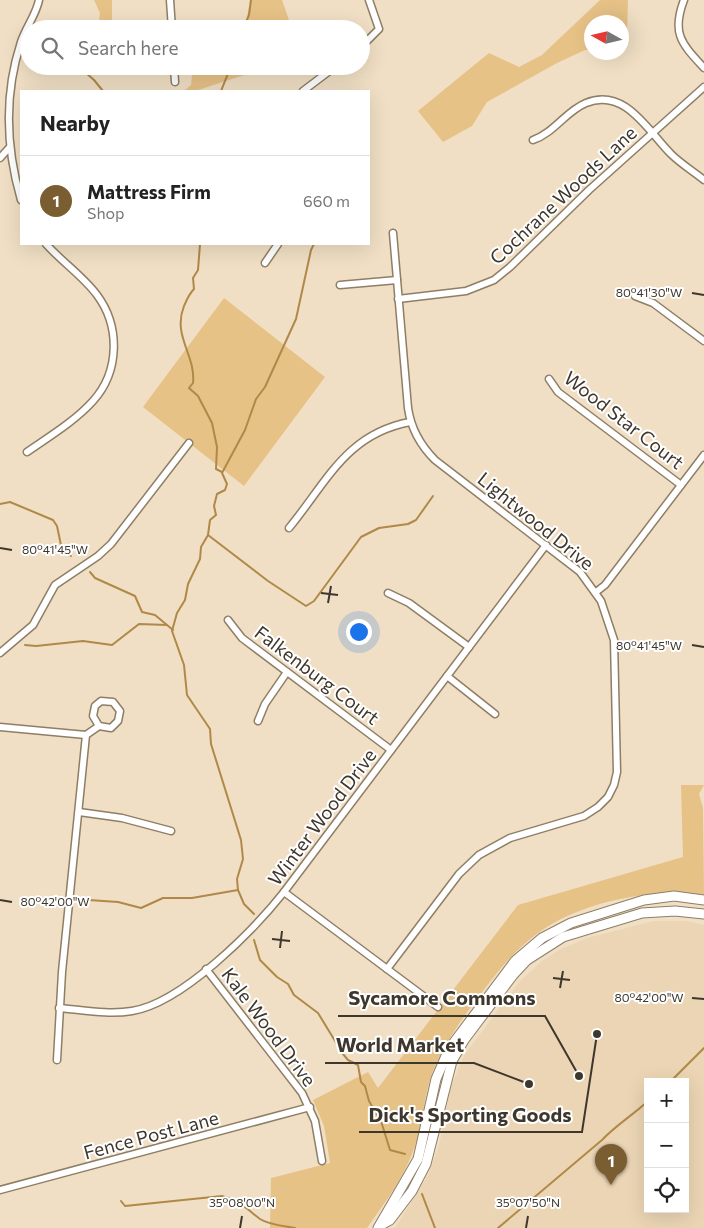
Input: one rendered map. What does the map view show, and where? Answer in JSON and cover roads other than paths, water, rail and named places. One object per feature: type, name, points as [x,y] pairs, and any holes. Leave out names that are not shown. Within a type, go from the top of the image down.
[{"type":"street","points":[[30,20],[40,0]]},
{"type":"street","points":[[170,0],[171,20]]},
{"type":"street","points":[[369,0],[379,29],[370,38]]},
{"type":"street","points":[[684,0],[678,18],[679,34],[686,48],[704,68]]},
{"type":"street","points":[[20,44],[11,86],[9,148],[20,196]]},
{"type":"street","points":[[175,75],[175,82]]},
{"type":"street","points":[[304,90],[324,75]]},
{"type":"street","name":"Cochrane Woods Lane","points":[[398,299],[466,291],[494,280],[510,267],[589,190],[704,87]]},
{"type":"street","points":[[533,140],[544,135],[585,103],[604,99],[613,101],[630,109],[675,158],[704,180]]},
{"type":"street","points":[[0,158],[9,148]]},
{"type":"street","name":"Lightwood Drive","points":[[387,969],[459,874],[479,855],[510,838],[584,816],[598,807],[612,791],[616,778],[617,764],[615,650],[609,621],[596,592],[580,572],[435,460],[419,441],[410,422],[393,233]]},
{"type":"street","points":[[27,452],[72,420],[94,400],[107,379],[113,357],[114,336],[104,307],[90,287],[47,245]]},
{"type":"street","points":[[265,263],[277,245]]},
{"type":"street","points":[[340,285],[397,280]]},
{"type":"street","points":[[635,296],[653,303],[704,341]]},
{"type":"street","name":"Wood Star Court","points":[[549,379],[558,392],[681,485]]},
{"type":"street","points":[[289,528],[356,445],[383,429],[410,422]]},
{"type":"street","points":[[0,653],[33,624],[56,585],[98,556],[110,544],[189,443]]},
{"type":"street","points":[[596,592],[605,584],[704,455]]},
{"type":"street","name":"Winter Wood Drive","points":[[59,1008],[113,1013],[141,1009],[170,996],[250,932],[284,892],[546,545]]},
{"type":"street","points":[[388,593],[409,602],[469,647]]},
{"type":"street","name":"Falkenburg Court","points":[[228,620],[242,638],[391,750]]},
{"type":"street","points":[[258,721],[265,704],[287,672]]},
{"type":"street","points":[[447,676],[495,714]]},
{"type":"street","points":[[0,727],[86,735],[99,726],[111,728],[118,721],[120,711],[113,702],[102,701],[95,706],[92,716],[99,726]]},
{"type":"street","points":[[57,1060],[59,1008],[86,735]]},
{"type":"street","points":[[79,812],[122,818],[170,831]]},
{"type":"street","points":[[284,892],[438,1007]]},
{"type":"street","points":[[380,1226],[385,1214],[418,1159],[436,1079],[449,1049],[515,961],[542,938],[571,922],[644,900],[674,896],[704,900]]},
{"type":"street","points":[[380,1226],[390,1220],[412,1191],[426,1164],[452,1061],[480,1018],[512,975],[527,960],[563,937],[642,913],[675,911],[704,914]]},
{"type":"street","name":"Kale Wood Drive","points":[[206,969],[297,1085],[310,1107],[318,1132],[322,1161]]},
{"type":"street","name":"Fence Post Lane","points":[[0,1190],[310,1107]]},
{"type":"waterway","points":[[247,20],[251,0]]},
{"type":"waterway","points":[[88,75],[102,90]]},
{"type":"waterway","points":[[221,90],[227,75]]},
{"type":"waterway","points":[[200,245],[198,270],[193,278],[194,289],[184,306],[181,327],[193,373],[193,383],[189,388],[198,396],[212,423],[217,447],[216,469],[222,472]]},
{"type":"waterway","points":[[254,914],[244,904],[238,890],[237,879],[243,859],[241,840],[211,744],[210,729],[187,695],[184,665],[172,631],[177,613],[185,600],[188,584],[200,559],[201,547],[208,535],[210,520],[216,515],[214,506],[217,494],[225,490],[227,484],[222,473],[245,430],[256,399],[265,387],[296,319],[314,245]]},
{"type":"waterway","points":[[208,535],[268,581],[306,606],[314,601],[361,537],[379,528],[408,524],[416,520],[433,496]]},
{"type":"waterway","points":[[0,504],[10,502],[53,520],[57,526],[62,550],[71,556]]},
{"type":"waterway","points":[[90,572],[95,578],[135,596],[142,612],[155,615],[173,630]]},
{"type":"waterway","points":[[25,645],[36,646],[83,641],[112,645],[139,624],[167,625]]},
{"type":"waterway","points":[[74,899],[118,902],[141,908],[163,898],[192,898],[238,890]]},
{"type":"waterway","points":[[254,940],[260,960],[277,977],[288,984],[294,995],[318,1013],[343,1054],[348,1060],[358,1065],[361,1082],[365,1086],[369,1101],[381,1121],[390,1150],[405,1154]]},
{"type":"waterway","points":[[674,1078],[704,1048]]},
{"type":"waterway","points":[[498,1228],[644,1104]]},
{"type":"waterway","points":[[422,1194],[435,1228]]},
{"type":"waterway","points":[[121,1201],[125,1206],[222,1196],[238,1202],[268,1223],[295,1228]]},
{"type":"place","name":"Dick's Sporting Goods","points":[[597,1034]]},
{"type":"place","name":"Sycamore Commons","points":[[579,1076]]},
{"type":"place","name":"World Market","points":[[529,1084]]},
{"type":"place","name":"Mattress Firm","points":[[611,1185]]}]
